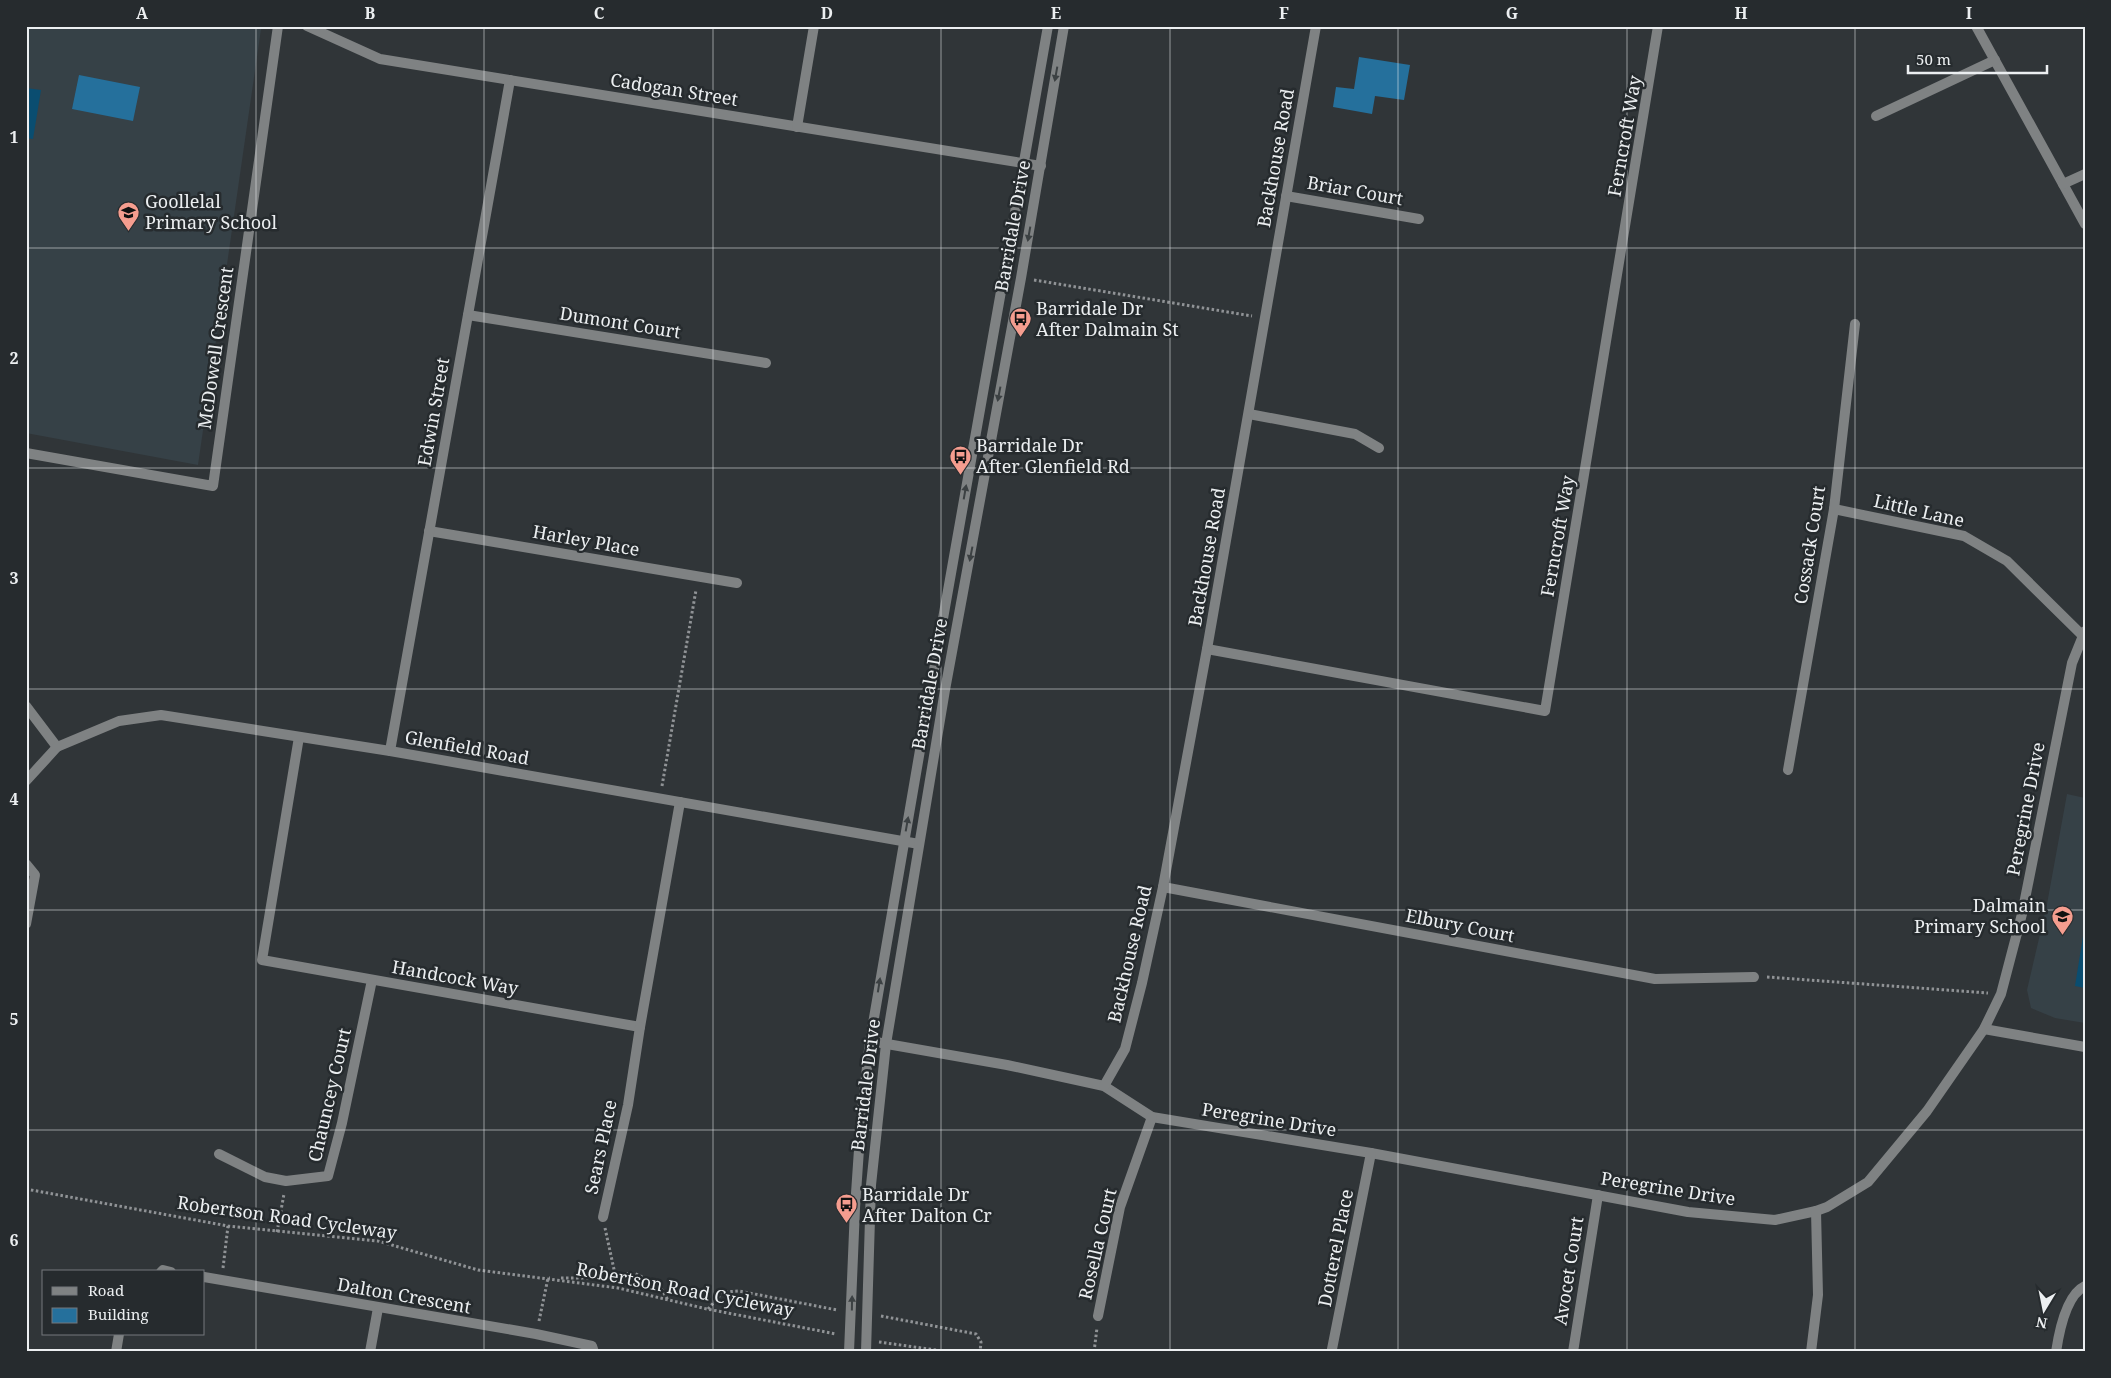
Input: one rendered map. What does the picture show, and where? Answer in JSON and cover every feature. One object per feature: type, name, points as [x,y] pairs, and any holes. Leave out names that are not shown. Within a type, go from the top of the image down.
[{"type":"street","name":"McDowell Crescent","points":[[26,453],[213,486],[278,26]]},
{"type":"street","name":"Cadogan Street","points":[[307,26],[380,59],[1041,166]]},
{"type":"street","points":[[797,127],[814,26]]},
{"type":"street","name":"Barridale Drive","points":[[849,1352],[855,1208],[861,1120],[870,1042],[1048,26]]},
{"type":"street","name":"Barridale Drive","points":[[866,1352],[871,1185],[886,1044],[919,844],[1041,166],[1064,26]]},
{"type":"street","name":"Backhouse Road","points":[[1104,1086],[1125,1049],[1163,887],[1249,414],[1316,26]]},
{"type":"street","name":"Ferncroft Way","points":[[1207,649],[1545,711],[1658,26]]},
{"type":"street","points":[[1976,26],[2085,224]]},
{"type":"street","points":[[1876,116],[1995,60]]},
{"type":"street","name":"Edwin Street","points":[[390,751],[510,80]]},
{"type":"street","points":[[2063,184],[2085,174]]},
{"type":"street","name":"Briar Court","points":[[1286,196],[1419,219]]},
{"type":"street","name":"Dumont Court","points":[[468,315],[766,363]]},
{"type":"street","name":"Cossack Court","points":[[1788,770],[1834,509],[1855,324]]},
{"type":"street","points":[[1249,414],[1354,434],[1379,448]]},
{"type":"street","name":"Little Lane","points":[[1834,509],[1964,536],[2007,562],[2083,633]]},
{"type":"street","name":"Harley Place","points":[[429,531],[737,583]]},
{"type":"street","name":"Peregrine Drive","points":[[870,1042],[1007,1065],[1104,1086],[1152,1117],[1371,1154],[1688,1212],[1775,1220],[1828,1207],[1868,1182],[1927,1111],[1984,1030],[2001,994],[2022,914],[2072,663],[2083,633]]},
{"type":"street","points":[[26,706],[57,747]]},
{"type":"street","name":"Glenfield Road","points":[[26,781],[57,747],[119,722],[161,715],[390,751],[919,844]]},
{"type":"street","name":"Handcock Way","points":[[298,737],[262,960],[640,1027]]},
{"type":"street","points":[[640,1027],[680,802]]},
{"type":"street","points":[[26,864],[35,874],[26,924]]},
{"type":"street","name":"Elbury Court","points":[[1163,887],[1655,979],[1754,976]]},
{"type":"street","name":"Chauncey Court","points":[[219,1154],[265,1177],[286,1181],[328,1176],[342,1123],[372,980]]},
{"type":"street","name":"Sears Place","points":[[603,1217],[628,1105],[640,1027]]},
{"type":"street","points":[[1984,1030],[2085,1047]]},
{"type":"street","name":"Rosella Court","points":[[1098,1316],[1120,1207],[1152,1117]]},
{"type":"street","name":"Dotterel Place","points":[[1332,1349],[1371,1154]]},
{"type":"street","name":"Avocet Court","points":[[1573,1352],[1598,1195]]},
{"type":"street","points":[[1811,1352],[1818,1294],[1816,1211]]},
{"type":"street","name":"Dalton Crescent","points":[[205,1278],[536,1334],[592,1346],[594,1352]]},
{"type":"street","points":[[2056,1352],[2060,1325],[2078,1290],[2085,1286]]},
{"type":"street","points":[[370,1352],[378,1308]]},
{"type":"street","points":[[116,1352],[119,1336]]},
{"type":"path","points":[[1021,278],[1265,318]]},
{"type":"path","points":[[660,799],[699,576]]},
{"type":"path","points":[[1754,976],[2001,994]]},
{"type":"path","points":[[277,1232],[286,1181]]},
{"type":"path","name":"Robertson Road Cycleway","points":[[26,1188],[228,1226],[378,1241],[478,1270],[618,1288],[707,1309],[807,1329]]},
{"type":"path","name":"Sears Place","points":[[603,1217],[616,1274]]},
{"type":"path","points":[[221,1280],[228,1226]]},
{"type":"path","points":[[536,1334],[548,1278],[587,1278],[634,1273],[659,1284],[668,1300]]},
{"type":"path","points":[[707,1309],[724,1292],[738,1291],[841,1310]]},
{"type":"path","points":[[883,1316],[976,1334],[980,1342],[980,1352]]},
{"type":"path","name":"Rosella Court","points":[[1094,1352],[1098,1316]]},
{"type":"path","points":[[912,1348],[950,1352]]},
{"type":"shaded area","name":"Goollelal Primary School","points":[[26,26],[258,26],[261,29],[198,465],[26,433]]},
{"type":"shaded area","points":[[26,88],[41,90],[33,139],[26,138]]},
{"type":"shaded area","name":"Dalmain Primary School","points":[[2067,794],[2085,798],[2085,1023],[2055,1018],[2031,1008],[2027,990],[2047,904]]},
{"type":"shaded area","points":[[2085,930],[2085,988],[2075,986]]},
{"type":"building","points":[[1359,57],[1410,65],[1404,100],[1375,96],[1372,114],[1333,107],[1336,87],[1354,89]]},
{"type":"building","points":[[79,75],[140,87],[133,121],[72,109]]},
{"type":"place","name":"Goollelal Primary School","points":[[129,231]]},
{"type":"place","name":"Barridale Dr After Dalmain St","points":[[1020,338]]},
{"type":"place","name":"Barridale Dr After Glenfield Rd","points":[[960,475]]},
{"type":"place","name":"Dalmain Primary School","points":[[2062,935]]},
{"type":"place","name":"Barridale Dr After Dalton Cr","points":[[846,1224]]}]
